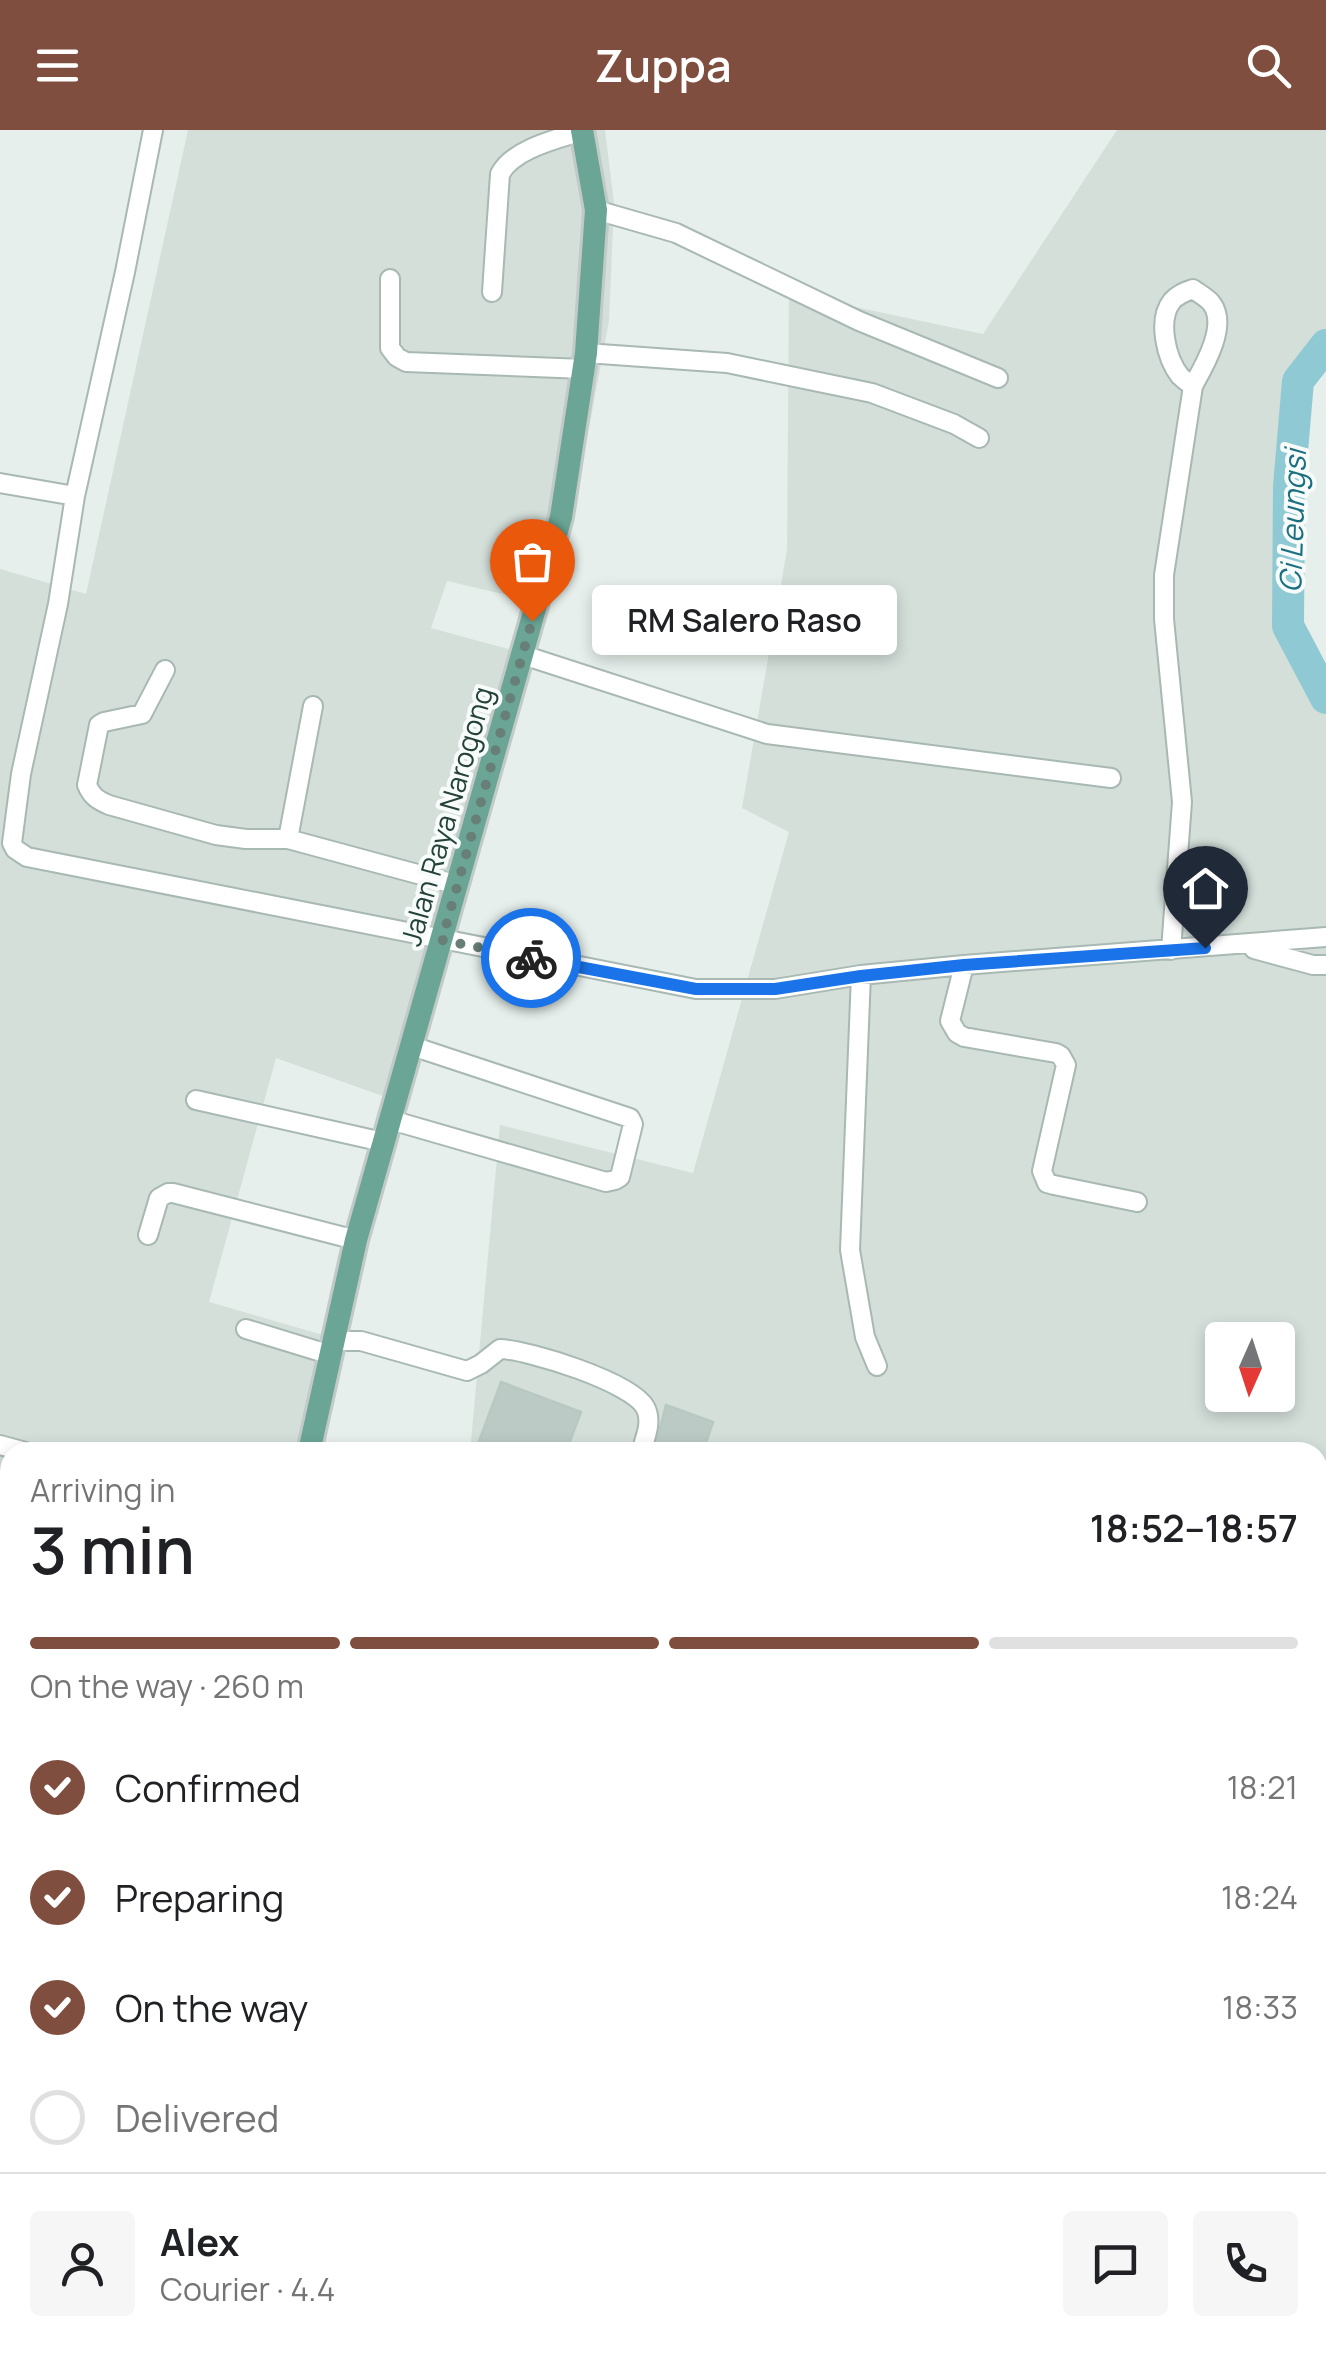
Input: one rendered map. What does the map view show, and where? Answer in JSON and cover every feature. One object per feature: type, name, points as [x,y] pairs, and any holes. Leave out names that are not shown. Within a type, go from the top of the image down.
[{"type":"main road","name":"Jalan Raya Narogong","points":[[310,1442],[356,1240],[561,517],[585,361],[596,210],[582,130]]},
{"type":"street","points":[[153,130],[21,774],[12,843],[15,849],[27,857],[696,989],[775,989],[964,965],[1326,937]]},
{"type":"street","points":[[492,292],[500,174],[504,164],[582,130]]},
{"type":"street","points":[[596,210],[676,233],[859,320],[998,378]]},
{"type":"street","points":[[390,279],[390,348],[400,360],[726,363],[872,393],[942,419],[978,438]]},
{"type":"street","points":[[1171,950],[1182,802],[1164,618],[1164,575],[1192,386],[1206,363],[1217,318],[1212,303],[1192,289],[1176,296],[1168,307],[1164,326],[1168,354],[1180,376],[1192,386]]},
{"type":"street","points":[[0,483],[75,496]]},
{"type":"street","points":[[523,656],[767,734],[1111,778]]},
{"type":"street","points":[[165,670],[142,714],[99,725],[87,785],[96,799],[216,834],[246,839],[288,838],[458,884]]},
{"type":"street","points":[[288,838],[313,706]]},
{"type":"street","points":[[1239,945],[1326,965]]},
{"type":"street","points":[[964,965],[950,1021],[958,1033],[1056,1053],[1064,1060],[1066,1066],[1042,1171],[1044,1178],[1054,1185],[1137,1202]]},
{"type":"street","points":[[861,976],[850,1250],[864,1337],[877,1366]]},
{"type":"street","points":[[196,1100],[388,1131],[606,1182],[620,1177],[633,1124],[630,1118],[412,1046]]},
{"type":"street","points":[[148,1235],[159,1198],[174,1193],[356,1240]]},
{"type":"street","points":[[246,1329],[332,1348],[361,1341],[467,1370],[500,1349],[539,1355],[632,1394],[644,1404],[648,1416],[644,1442]]},
{"type":"shaded area","points":[[188,130],[605,130],[614,203],[609,321],[589,428],[541,603],[447,581],[431,628],[523,653],[405,1104],[276,1058],[209,1302],[337,1339],[306,1442],[0,1442],[0,569],[86,594]]},
{"type":"shaded area","points":[[1117,130],[1326,130],[1326,343],[1297,379],[1289,486],[1288,625],[1326,698],[1326,1442],[471,1442],[500,1125],[693,1173],[789,832],[742,808],[787,550],[789,293],[983,334]]},
{"type":"building","points":[[501,1382],[581,1412],[570,1442],[479,1442]]},
{"type":"building","points":[[666,1405],[713,1422],[706,1442],[657,1442]]},
{"type":"waterway","name":"Ci Leungsi","points":[[1326,345],[1298,381],[1289,486],[1288,626],[1326,698]]},
{"type":"way so far","points":[[531,958],[442,940],[532,621]]},
{"type":"place","name":"RM Salero Raso","points":[[532,621]]},
{"type":"route","points":[[531,958],[696,989],[775,989],[964,965],[1205,948]]}]
